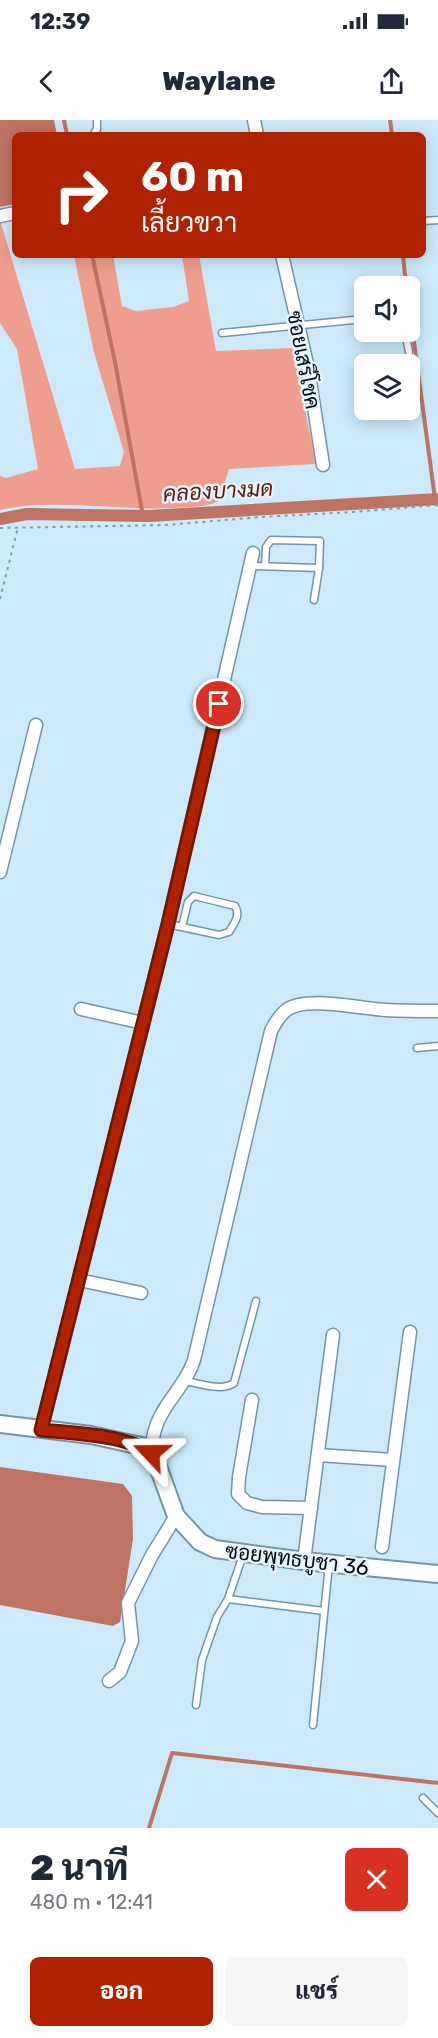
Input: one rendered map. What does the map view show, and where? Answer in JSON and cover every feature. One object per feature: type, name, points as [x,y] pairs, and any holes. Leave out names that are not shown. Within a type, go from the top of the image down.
[{"type":"street","name":"ซอยเสรีโชค","points":[[283,258],[308,368],[323,465]]},
{"type":"street","points":[[41,1430],[168,924],[253,553]]},
{"type":"street","points":[[0,872],[36,724]]},
{"type":"street","points":[[0,1424],[91,1435],[141,1446],[151,1453],[153,1432],[160,1416],[190,1371],[271,1031],[278,1019],[288,1008],[319,1003],[384,1010],[438,1011]]},
{"type":"street","points":[[81,1009],[143,1023]]},
{"type":"street","points":[[79,1280],[141,1293]]},
{"type":"street","points":[[382,1547],[410,1332]]},
{"type":"street","points":[[304,1561],[333,1335]]},
{"type":"street","points":[[252,1400],[238,1494],[247,1503],[262,1507],[311,1508]]},
{"type":"street","name":"ซอยพุทธบูชา 36","points":[[151,1453],[160,1470],[176,1516],[201,1542],[215,1550],[438,1574]]},
{"type":"street","points":[[318,1455],[393,1460]]},
{"type":"street","points":[[109,1681],[120,1672],[132,1641],[128,1604],[152,1555],[176,1516]]},
{"type":"lane","points":[[222,333],[354,320]]},
{"type":"lane","points":[[407,342],[409,352]]},
{"type":"lane","points":[[265,566],[266,547],[269,541],[320,541],[314,600]]},
{"type":"lane","points":[[250,566],[319,568]]},
{"type":"lane","points":[[168,924],[219,935],[227,933],[238,917],[237,910],[235,906],[194,896],[188,902],[182,927]]},
{"type":"lane","points":[[417,1048],[438,1046]]},
{"type":"lane","points":[[185,1381],[223,1388],[234,1383],[237,1379],[256,1301]]},
{"type":"lane","points":[[196,1705],[202,1660],[216,1617],[228,1599],[244,1553]]},
{"type":"lane","points":[[313,1725],[329,1563]]},
{"type":"lane","points":[[228,1599],[324,1611]]},
{"type":"lane","points":[[423,1798],[438,1813]]},
{"type":"path","points":[[0,528],[166,525],[438,505]]},
{"type":"path","points":[[0,599],[18,526]]},
{"type":"shaded area","points":[[0,120],[54,120],[56,132],[12,132],[12,205],[0,207]]},
{"type":"shaded area","points":[[0,220],[75,469],[120,466],[124,452],[94,353],[75,258],[114,258],[122,306],[136,311],[173,307],[189,301],[182,258],[200,258],[216,351],[293,348],[316,464],[229,469],[219,501],[201,506],[149,508],[41,505],[0,510],[0,476],[6,478],[38,469],[17,349],[0,323]]},
{"type":"shaded area","points":[[0,1467],[123,1484],[132,1496],[133,1539],[120,1622],[113,1626],[0,1605]]},
{"type":"waterway","points":[[64,120],[66,132]]},
{"type":"waterway","points":[[390,120],[392,132]]},
{"type":"waterway","points":[[93,258],[115,362],[143,516]]},
{"type":"waterway","points":[[403,258],[405,276]]},
{"type":"waterway","points":[[414,342],[435,499]]},
{"type":"waterway","name":"คลองบางมด","points":[[0,519],[27,514],[149,516],[438,499]]},
{"type":"waterway","points":[[149,1828],[172,1753],[438,1783]]},
{"type":"route","points":[[151,1453],[131,1443],[91,1435],[41,1430],[168,924],[219,704]]}]
